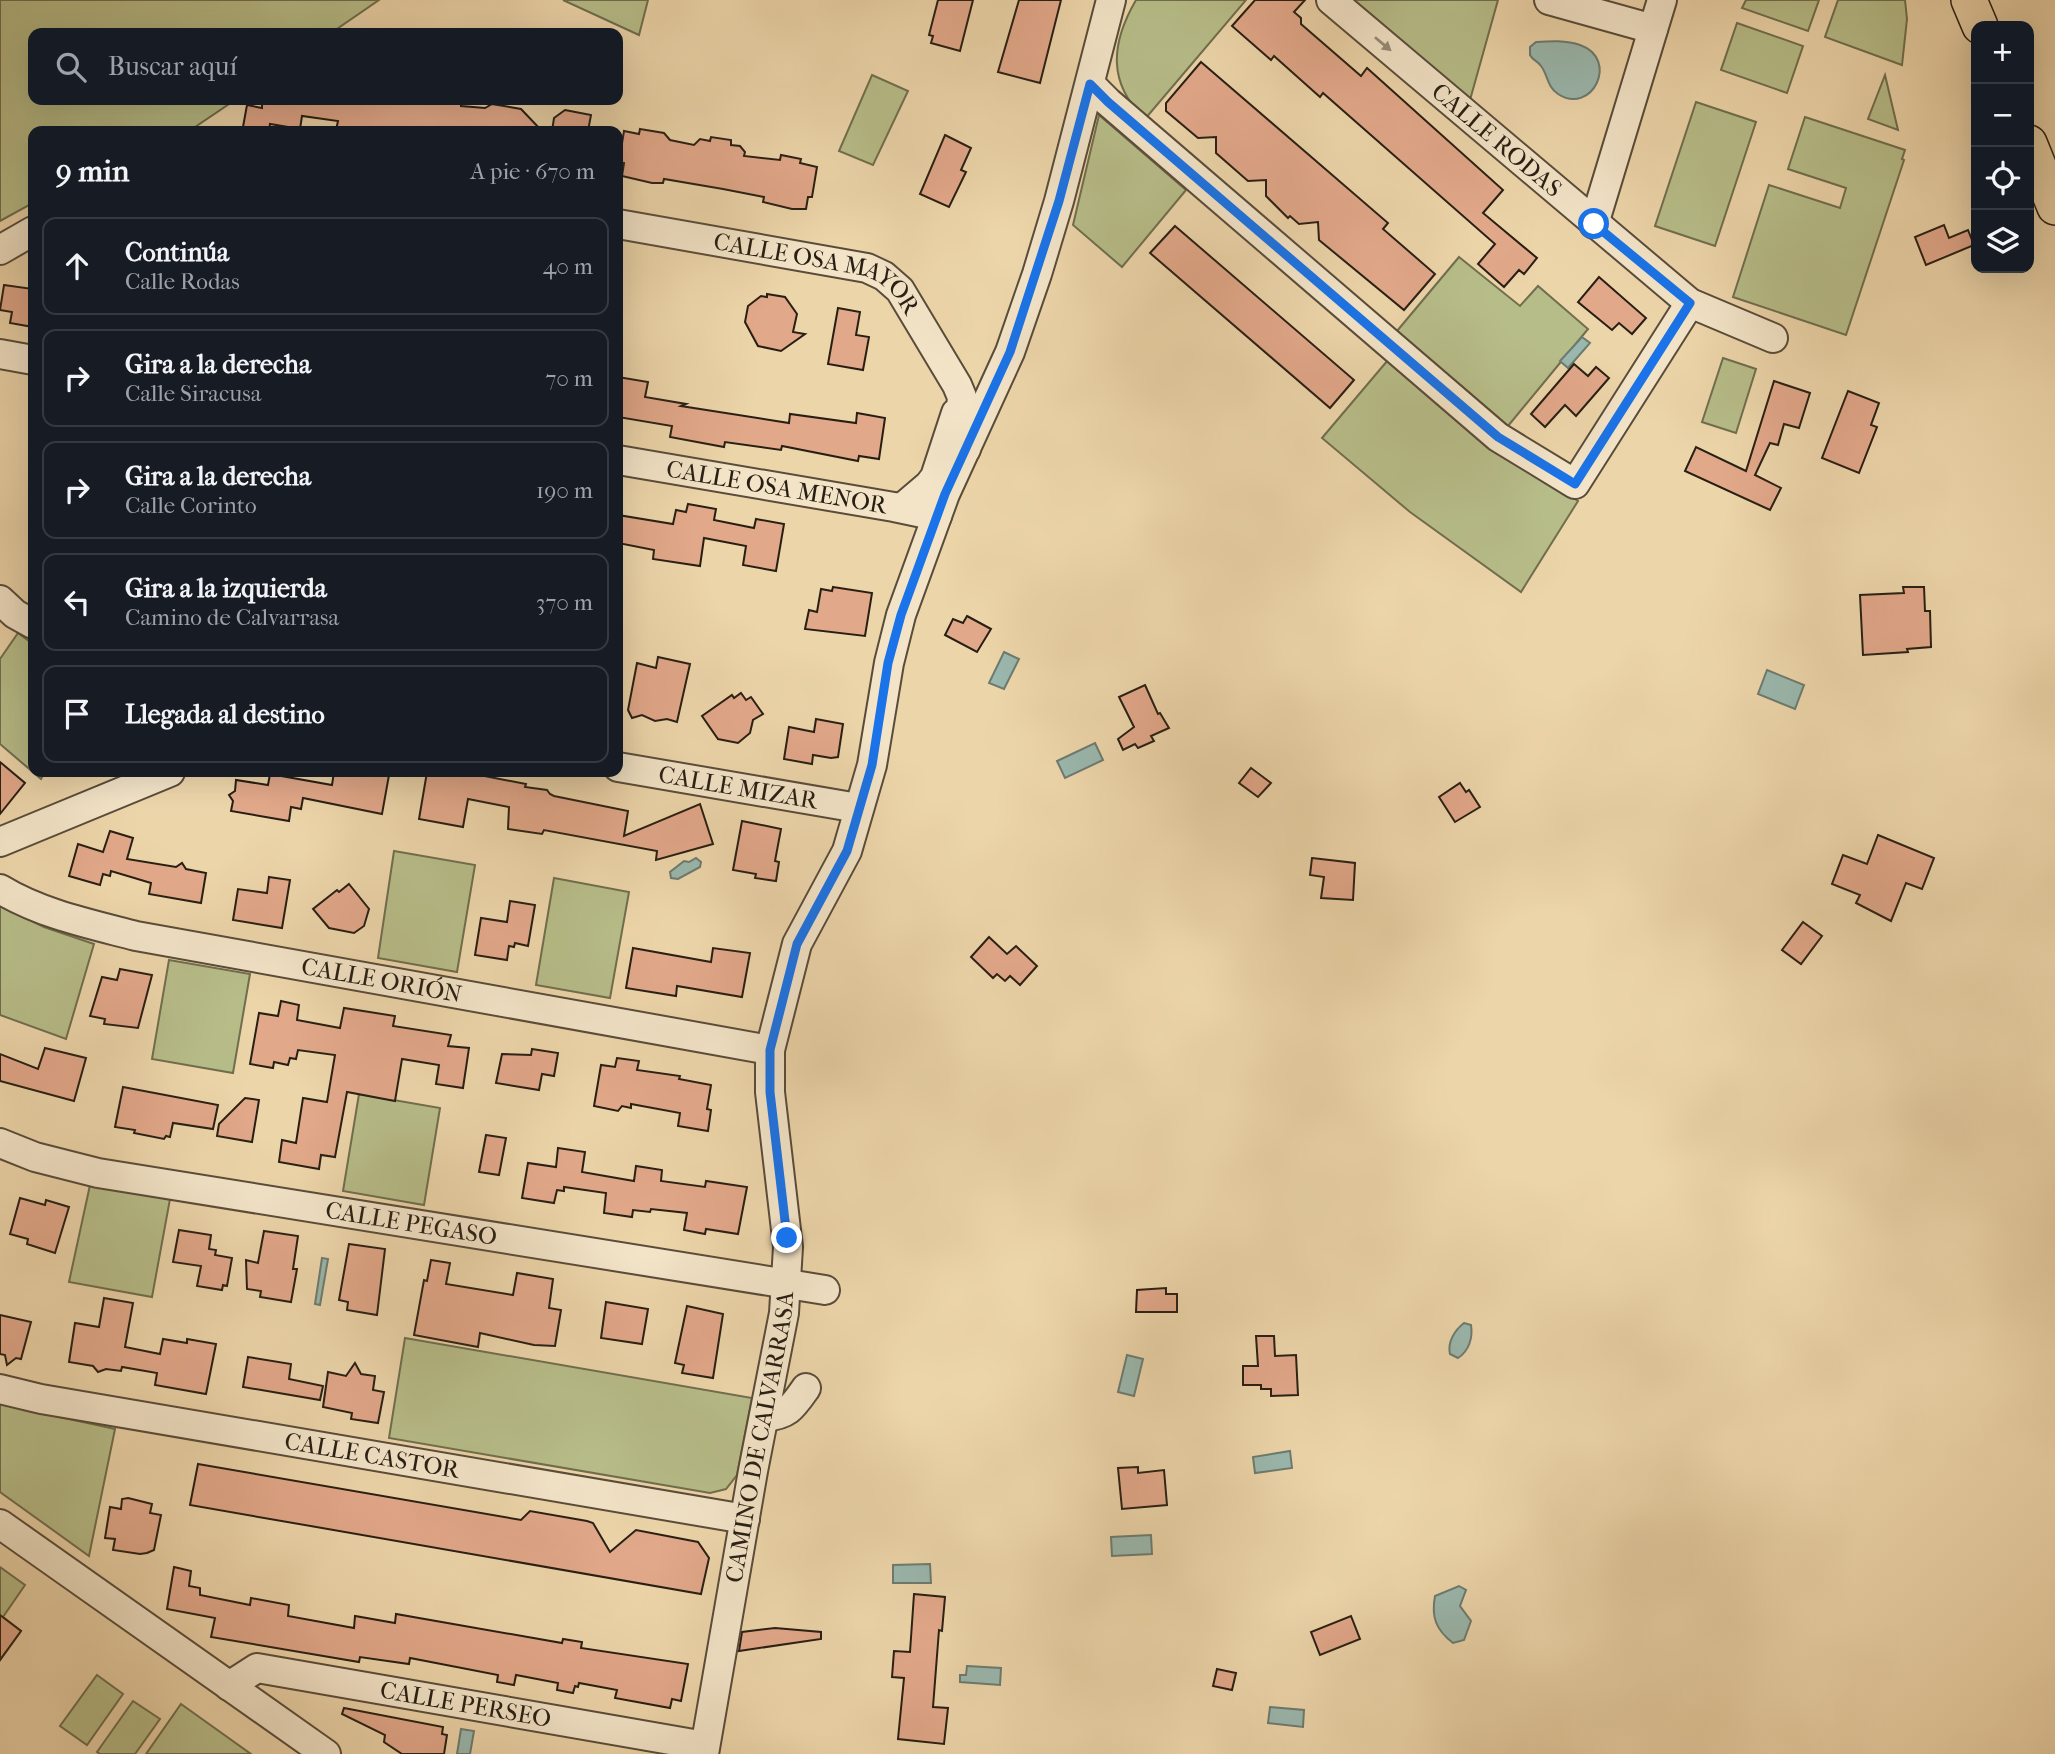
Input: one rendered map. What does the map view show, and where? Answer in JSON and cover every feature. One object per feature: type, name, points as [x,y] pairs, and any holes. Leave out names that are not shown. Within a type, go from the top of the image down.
[{"type":"main road","points":[[1969,0],[1978,21]]},
{"type":"main road","points":[[2030,147],[2055,207]]},
{"type":"street","name":"CAMINO DE CALVARRASA","points":[[705,1750],[784,1313],[788,1247],[770,1092],[770,1050],[797,944],[847,851],[872,765],[891,649],[937,516],[951,462],[1010,352],[1059,201],[1111,0]]},
{"type":"street","name":"CALLE RODAS","points":[[1331,0],[1690,303],[1773,338]]},
{"type":"street","points":[[1549,0],[1653,29]]},
{"type":"street","points":[[1594,224],[1661,0]]},
{"type":"street","points":[[1090,84],[1498,437],[1575,484],[1690,303]]},
{"type":"street","name":"CALLE OSA MAYOR","points":[[623,226],[867,268],[884,276],[900,290],[962,397],[959,433],[951,462]]},
{"type":"street","points":[[0,250],[28,234]]},
{"type":"street","points":[[0,354],[28,359]]},
{"type":"street","name":"CALLE OSA MENOR","points":[[623,461],[937,516]]},
{"type":"street","points":[[902,508],[951,462]]},
{"type":"street","points":[[0,600],[28,621]]},
{"type":"street","name":"CALLE MIZAR","points":[[623,768],[858,808]]},
{"type":"street","points":[[0,842],[158,777]]},
{"type":"street","name":"CALLE ORIÓN","points":[[0,889],[12,897],[72,919],[136,936],[770,1050]]},
{"type":"street","name":"CALLE PEGASO","points":[[0,1143],[35,1157],[98,1173],[825,1290]]},
{"type":"street","points":[[764,1417],[781,1415],[797,1401],[806,1388]]},
{"type":"street","name":"CALLE CASTOR","points":[[0,1389],[41,1399],[745,1519]]},
{"type":"street","points":[[0,1524],[326,1754]]},
{"type":"street","name":"CALLE PERSEO","points":[[229,1686],[257,1668],[705,1750]]},
{"type":"green space","points":[[0,0],[379,0],[338,28],[28,28],[28,105],[228,105],[196,126],[28,126],[28,206],[0,221]]},
{"type":"green space","points":[[563,0],[648,0],[639,35]]},
{"type":"green space","points":[[1136,0],[1246,0],[1145,119],[1124,91],[1117,62],[1122,32]]},
{"type":"green space","points":[[1351,0],[1498,0],[1470,100]]},
{"type":"green space","points":[[1746,0],[1819,0],[1808,31],[1742,8]]},
{"type":"green space","points":[[1838,0],[1905,0],[1907,19],[1902,65],[1825,37]]},
{"type":"green space","points":[[1737,23],[1803,46],[1787,93],[1721,70]]},
{"type":"green space","points":[[872,75],[908,91],[873,165],[839,151]]},
{"type":"green space","points":[[1885,75],[1898,130],[1868,119]]},
{"type":"green space","points":[[1696,102],[1756,122],[1715,246],[1655,226]]},
{"type":"green space","points":[[1099,115],[1186,190],[1122,267],[1073,225]]},
{"type":"green space","points":[[1805,117],[1905,150],[1846,335],[1733,297],[1769,185],[1840,208],[1846,188],[1788,169]]},
{"type":"green space","points":[[1459,257],[1520,306],[1538,286],[1588,329],[1508,426],[1397,331]]},
{"type":"green space","points":[[1723,358],[1756,369],[1736,433],[1702,422]]},
{"type":"green space","points":[[1388,360],[1488,446],[1578,501],[1521,592],[1410,512],[1322,438]]},
{"type":"green space","points":[[18,633],[28,640],[28,768],[0,744],[0,659]]},
{"type":"green space","points":[[394,851],[475,865],[457,972],[378,958]]},
{"type":"green space","points":[[554,878],[629,892],[610,998],[536,985]]},
{"type":"green space","points":[[0,906],[44,927],[94,944],[66,1039],[0,1015]]},
{"type":"green space","points":[[169,960],[250,974],[233,1073],[152,1059]]},
{"type":"green space","points":[[359,1094],[440,1108],[424,1205],[343,1191]]},
{"type":"green space","points":[[90,1185],[170,1199],[152,1297],[69,1282]]},
{"type":"green space","points":[[405,1338],[752,1398],[737,1475],[726,1489],[710,1493],[389,1438]]},
{"type":"green space","points":[[0,1404],[115,1429],[89,1556],[0,1492]]},
{"type":"green space","points":[[0,1567],[25,1585],[3,1617],[21,1631],[0,1660]]},
{"type":"green space","points":[[97,1675],[123,1694],[87,1745],[60,1726]]},
{"type":"green space","points":[[133,1701],[160,1719],[135,1754],[100,1754],[97,1752]]},
{"type":"green space","points":[[181,1704],[251,1754],[146,1754]]},
{"type":"water","points":[[1536,42],[1569,42],[1592,52],[1600,72],[1597,83],[1590,92],[1581,98],[1570,99],[1554,91],[1541,66],[1530,55],[1530,47]]},
{"type":"water","points":[[1582,337],[1590,343],[1568,368],[1560,361]]},
{"type":"water","points":[[1004,652],[1019,659],[1004,689],[989,683]]},
{"type":"water","points":[[1767,670],[1804,685],[1795,709],[1758,694]]},
{"type":"water","points":[[1095,743],[1103,760],[1065,778],[1057,761]]},
{"type":"water","points":[[696,858],[701,862],[700,867],[678,879],[671,878],[670,872],[684,861],[689,862]]},
{"type":"water","points":[[322,1258],[328,1259],[320,1305],[315,1304]]},
{"type":"water","points":[[1464,1323],[1471,1325],[1471,1339],[1465,1352],[1458,1358],[1450,1354],[1450,1345],[1455,1333]]},
{"type":"water","points":[[1127,1355],[1143,1359],[1134,1396],[1118,1392]]},
{"type":"water","points":[[1290,1451],[1292,1468],[1255,1473],[1253,1457]]},
{"type":"water","points":[[1151,1535],[1152,1554],[1112,1556],[1111,1537]]},
{"type":"water","points":[[930,1564],[931,1583],[893,1583],[893,1565]]},
{"type":"water","points":[[1459,1586],[1466,1590],[1460,1606],[1471,1621],[1464,1640],[1453,1643],[1442,1633],[1436,1622],[1434,1604],[1435,1596]]},
{"type":"water","points":[[967,1666],[1001,1668],[1000,1685],[960,1682],[960,1675],[966,1675]]},
{"type":"water","points":[[1270,1707],[1304,1710],[1303,1727],[1268,1723]]},
{"type":"water","points":[[461,1729],[474,1731],[470,1754],[457,1754]]},
{"type":"building","points":[[938,0],[973,0],[960,51],[931,43],[933,36],[929,35]]},
{"type":"building","points":[[1019,0],[1061,0],[1040,83],[998,72]]},
{"type":"building","points":[[1255,0],[1305,0],[1294,12],[1301,18],[1301,24],[1361,76],[1367,68],[1503,190],[1483,213],[1537,258],[1524,274],[1519,270],[1504,287],[1478,264],[1495,244],[1323,93],[1320,97],[1274,56],[1271,60],[1232,26]]},
{"type":"building","points":[[1201,62],[1388,223],[1383,229],[1435,274],[1404,310],[1319,240],[1318,222],[1299,224],[1290,216],[1288,218],[1266,196],[1266,180],[1248,181],[1216,153],[1216,137],[1198,138],[1166,111],[1166,103]]},
{"type":"building","points":[[247,105],[262,108],[262,105],[461,105],[485,108],[498,105],[521,109],[537,126],[337,126],[338,121],[302,116],[300,126],[243,126]]},
{"type":"building","points":[[565,110],[591,115],[589,126],[553,126],[554,118]]},
{"type":"building","points":[[640,129],[664,133],[670,140],[694,145],[700,139],[710,141],[711,137],[731,140],[731,145],[740,146],[745,152],[744,156],[780,160],[781,155],[801,159],[800,163],[817,167],[812,197],[808,197],[806,209],[792,209],[763,202],[764,197],[723,189],[664,179],[663,183],[652,183],[623,176],[624,131],[639,134]]},
{"type":"building","points":[[945,135],[971,148],[961,170],[966,172],[949,207],[920,194]]},
{"type":"building","points":[[1944,225],[1949,238],[1968,230],[1971,246],[1926,265],[1915,237]]},
{"type":"building","points":[[1175,226],[1354,380],[1330,408],[1150,253]]},
{"type":"building","points":[[1599,277],[1646,318],[1632,334],[1619,323],[1612,330],[1578,302]]},
{"type":"building","points":[[4,285],[28,288],[28,326],[10,323],[12,312],[0,310]]},
{"type":"building","points":[[767,294],[785,297],[797,314],[793,332],[805,334],[781,351],[758,346],[745,322],[748,306],[761,296],[767,297]]},
{"type":"building","points":[[838,308],[860,312],[856,335],[869,337],[863,370],[828,364]]},
{"type":"building","points":[[1574,364],[1588,376],[1596,367],[1609,378],[1576,416],[1565,405],[1545,427],[1531,414]]},
{"type":"building","points":[[623,378],[648,382],[645,397],[686,404],[681,406],[789,423],[790,414],[856,423],[857,413],[885,418],[879,459],[859,456],[858,461],[782,446],[781,450],[725,442],[724,447],[670,437],[672,426],[623,418]]},
{"type":"building","points":[[1774,381],[1810,393],[1799,428],[1784,424],[1778,445],[1770,443],[1755,475],[1781,488],[1770,510],[1685,471],[1696,447],[1746,471]]},
{"type":"building","points":[[1848,391],[1879,403],[1871,425],[1877,427],[1859,473],[1822,458]]},
{"type":"building","points":[[688,504],[716,509],[714,520],[754,528],[756,519],[784,524],[776,571],[743,565],[746,546],[704,538],[700,566],[653,559],[654,550],[623,544],[623,516],[673,524],[676,510],[686,512]]},
{"type":"building","points":[[833,587],[872,593],[865,636],[805,629],[809,610],[817,612],[821,589],[832,591]]},
{"type":"building","points":[[1903,587],[1924,587],[1925,611],[1930,611],[1931,647],[1907,649],[1908,652],[1863,655],[1860,595],[1904,593]]},
{"type":"building","points":[[967,616],[991,629],[977,652],[945,635],[953,619],[963,623]]},
{"type":"building","points":[[658,657],[690,664],[677,722],[667,719],[655,721],[642,715],[632,718],[628,710],[637,663],[656,668]]},
{"type":"building","points":[[1145,685],[1158,714],[1160,713],[1169,728],[1151,736],[1154,741],[1138,748],[1135,744],[1123,750],[1118,739],[1134,727],[1119,697]]},
{"type":"building","points":[[741,693],[746,700],[751,697],[763,714],[753,720],[750,733],[738,743],[718,739],[702,716],[732,695],[734,698]]},
{"type":"building","points":[[816,719],[843,724],[838,757],[813,755],[812,764],[784,759],[789,727],[814,732]]},
{"type":"building","points":[[0,762],[25,783],[0,814]]},
{"type":"building","points":[[1251,768],[1271,783],[1258,797],[1239,783]]},
{"type":"building","points":[[269,777],[287,777],[332,785],[333,777],[389,777],[382,814],[303,798],[301,809],[291,807],[289,821],[231,811],[233,801],[229,795],[235,791],[236,780],[268,785]]},
{"type":"building","points":[[426,777],[490,777],[547,790],[554,796],[628,811],[624,836],[700,804],[713,844],[656,860],[657,851],[544,830],[542,834],[508,829],[509,807],[468,799],[463,827],[419,819]]},
{"type":"building","points":[[1460,783],[1466,792],[1469,790],[1480,807],[1455,822],[1439,797]]},
{"type":"building","points":[[742,821],[781,829],[775,861],[779,862],[776,881],[755,878],[756,874],[733,870]]},
{"type":"building","points":[[110,831],[133,838],[127,859],[176,867],[182,863],[186,869],[206,873],[201,903],[149,894],[151,883],[111,871],[110,876],[103,874],[100,885],[69,876],[78,844],[103,852]]},
{"type":"building","points":[[1878,835],[1934,858],[1922,889],[1906,883],[1891,921],[1856,903],[1860,895],[1832,884],[1843,855],[1867,864]]},
{"type":"building","points":[[1312,858],[1355,863],[1353,900],[1321,898],[1324,877],[1310,875]]},
{"type":"building","points":[[269,877],[290,880],[282,928],[233,920],[238,889],[267,893]]},
{"type":"building","points":[[349,884],[369,909],[364,926],[354,933],[329,928],[313,909]]},
{"type":"building","points":[[510,901],[535,905],[528,946],[515,943],[514,947],[509,946],[507,960],[475,955],[481,918],[507,922]]},
{"type":"building","points":[[1803,922],[1822,936],[1801,964],[1782,950]]},
{"type":"building","points":[[989,937],[1007,954],[1016,946],[1037,966],[1020,985],[1010,976],[1005,981],[997,974],[993,978],[971,957]]},
{"type":"building","points":[[633,948],[711,962],[713,948],[750,953],[742,997],[677,986],[676,996],[626,988]]},
{"type":"building","points":[[120,969],[152,975],[138,1028],[104,1024],[105,1019],[90,1016],[102,977],[117,980]]},
{"type":"building","points":[[281,1001],[299,1005],[297,1020],[340,1028],[344,1008],[395,1016],[393,1026],[451,1035],[448,1046],[469,1048],[463,1088],[436,1084],[439,1065],[402,1059],[395,1101],[347,1092],[335,1157],[321,1155],[319,1169],[279,1162],[282,1140],[296,1143],[303,1098],[327,1102],[335,1055],[298,1050],[296,1059],[290,1058],[288,1065],[274,1062],[273,1068],[250,1064],[259,1013],[278,1016]]},
{"type":"building","points":[[45,1048],[86,1058],[74,1101],[0,1081],[0,1054],[38,1069]]},
{"type":"building","points":[[532,1049],[558,1053],[554,1076],[542,1074],[539,1090],[496,1083],[502,1054],[531,1055]]},
{"type":"building","points":[[617,1058],[639,1061],[637,1070],[680,1076],[679,1079],[711,1085],[707,1109],[711,1110],[708,1131],[678,1126],[680,1113],[631,1104],[631,1108],[622,1106],[618,1111],[594,1106],[601,1065],[615,1067]]},
{"type":"building","points":[[123,1087],[218,1105],[213,1129],[173,1123],[170,1137],[166,1136],[164,1139],[115,1127]]},
{"type":"building","points":[[245,1098],[259,1100],[252,1142],[217,1136],[219,1124]]},
{"type":"building","points":[[486,1135],[506,1138],[499,1175],[479,1172]]},
{"type":"building","points":[[558,1148],[585,1152],[582,1172],[634,1181],[636,1166],[662,1170],[661,1181],[705,1187],[706,1181],[747,1187],[738,1234],[706,1229],[705,1234],[684,1230],[687,1213],[633,1210],[632,1217],[604,1213],[606,1193],[564,1187],[564,1191],[557,1190],[554,1203],[522,1198],[528,1163],[556,1167]]},
{"type":"building","points":[[20,1198],[45,1205],[46,1200],[69,1207],[55,1253],[27,1244],[28,1239],[10,1234]]},
{"type":"building","points":[[179,1230],[211,1235],[209,1249],[216,1250],[215,1255],[232,1258],[227,1286],[223,1285],[222,1290],[197,1286],[201,1266],[173,1262]]},
{"type":"building","points":[[264,1231],[298,1236],[293,1269],[297,1269],[291,1302],[260,1297],[261,1291],[247,1289],[246,1260],[258,1263]]},
{"type":"building","points":[[349,1244],[385,1249],[377,1315],[347,1310],[348,1302],[339,1300]]},
{"type":"building","points":[[431,1260],[450,1263],[446,1284],[513,1295],[517,1273],[553,1279],[549,1308],[561,1310],[555,1346],[534,1345],[480,1333],[478,1347],[414,1335],[424,1280],[427,1281]]},
{"type":"building","points":[[1166,1288],[1166,1294],[1177,1294],[1177,1312],[1136,1312],[1137,1290]]},
{"type":"building","points":[[104,1298],[133,1303],[125,1347],[160,1354],[163,1339],[187,1343],[187,1339],[216,1344],[206,1394],[155,1385],[157,1373],[122,1367],[121,1371],[106,1369],[98,1372],[93,1366],[69,1362],[75,1323],[99,1327]]},
{"type":"building","points":[[606,1302],[648,1309],[642,1344],[601,1338]]},
{"type":"building","points":[[687,1306],[723,1314],[713,1378],[682,1373],[684,1365],[675,1363]]},
{"type":"building","points":[[0,1315],[31,1322],[21,1359],[16,1358],[7,1365],[5,1355],[0,1354]]},
{"type":"building","points":[[1256,1336],[1274,1336],[1275,1356],[1296,1355],[1298,1395],[1271,1396],[1271,1389],[1261,1389],[1261,1385],[1243,1385],[1243,1366],[1258,1366]]},
{"type":"building","points":[[248,1357],[291,1364],[289,1379],[323,1386],[320,1400],[243,1387]]},
{"type":"building","points":[[355,1363],[361,1374],[375,1376],[373,1390],[384,1392],[378,1423],[351,1419],[352,1413],[323,1407],[328,1372],[346,1376]]},
{"type":"building","points":[[198,1464],[521,1520],[530,1511],[587,1521],[593,1523],[610,1552],[636,1530],[698,1542],[709,1558],[701,1594],[190,1505]]},
{"type":"building","points":[[1138,1467],[1138,1473],[1164,1470],[1167,1505],[1122,1509],[1118,1468]]},
{"type":"building","points":[[122,1499],[152,1504],[150,1513],[161,1515],[154,1550],[147,1553],[113,1550],[115,1539],[105,1538],[110,1507],[121,1509]]},
{"type":"building","points":[[174,1567],[191,1571],[189,1586],[200,1588],[200,1595],[250,1605],[251,1598],[289,1605],[288,1616],[354,1628],[355,1616],[395,1623],[396,1614],[562,1643],[563,1639],[582,1642],[581,1648],[688,1664],[681,1701],[672,1699],[670,1708],[615,1698],[617,1690],[579,1683],[573,1693],[557,1690],[558,1683],[516,1675],[514,1685],[497,1682],[498,1675],[410,1658],[409,1664],[360,1657],[359,1662],[211,1637],[215,1618],[167,1609]]},
{"type":"building","points":[[914,1594],[945,1597],[942,1631],[939,1630],[933,1707],[948,1708],[944,1744],[898,1739],[904,1678],[892,1677],[894,1651],[910,1652]]},
{"type":"building","points":[[0,1615],[21,1631],[0,1660]]},
{"type":"building","points":[[1351,1616],[1360,1639],[1320,1655],[1311,1632]]},
{"type":"building","points":[[775,1628],[821,1632],[821,1639],[739,1651],[742,1632]]},
{"type":"building","points":[[1217,1669],[1236,1673],[1232,1690],[1213,1686]]},
{"type":"building","points":[[344,1708],[443,1727],[442,1734],[447,1735],[444,1754],[402,1754],[384,1742],[385,1735],[342,1714]]},
{"type":"route","points":[[787,1238],[770,1092],[770,1050],[797,944],[847,851],[872,765],[888,663],[901,615],[945,494],[1010,352],[1059,201],[1090,84],[1498,437],[1575,484],[1690,303],[1594,224]]}]
